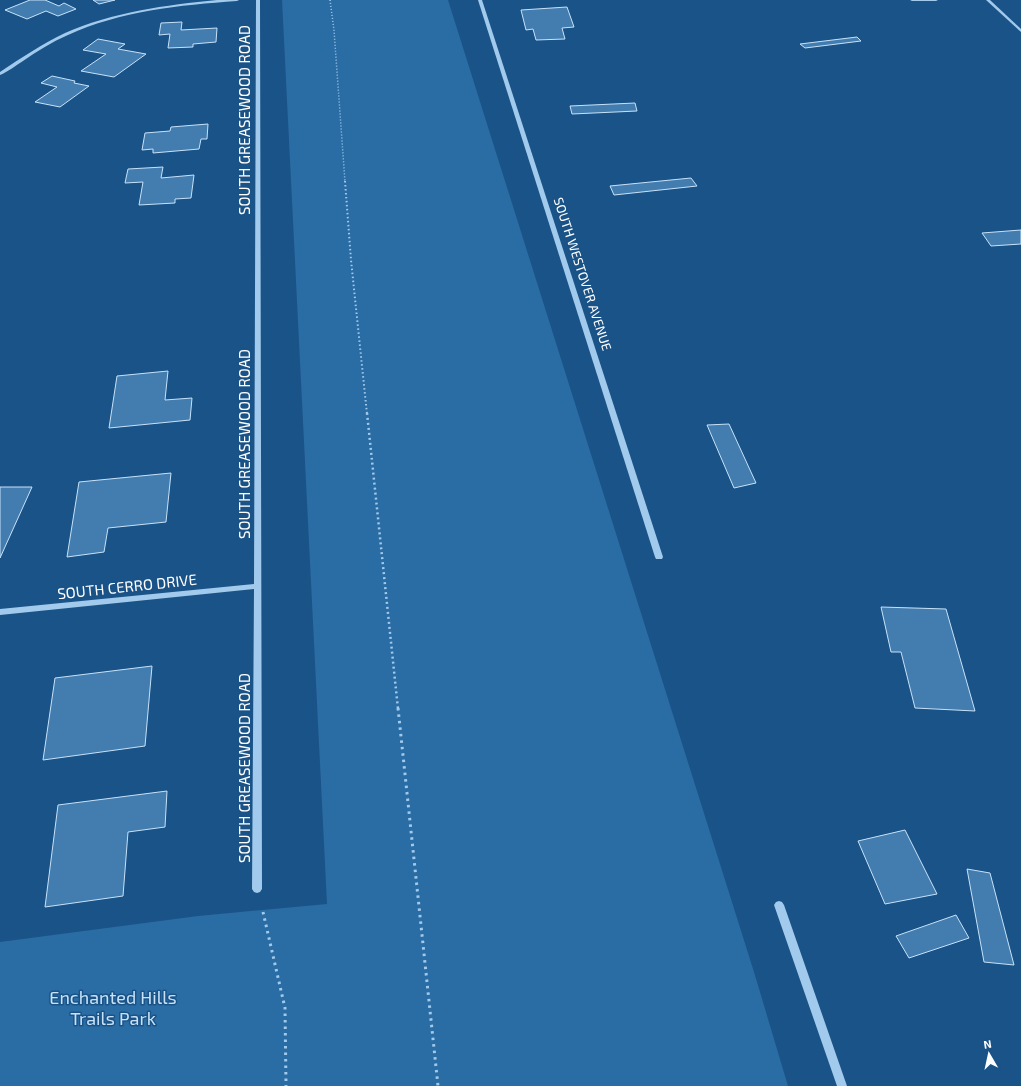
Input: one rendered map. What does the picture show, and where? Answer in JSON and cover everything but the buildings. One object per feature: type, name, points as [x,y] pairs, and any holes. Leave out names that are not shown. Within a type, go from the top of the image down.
[{"type":"street","points":[[0,74],[47,44],[76,30],[120,16],[168,6],[237,0]]},
{"type":"street","name":"SOUTH GREASEWOOD ROAD","points":[[257,889],[258,0]]},
{"type":"street","name":"SOUTH WESTOVER AVENUE","points":[[480,0],[659,557]]},
{"type":"street","points":[[912,0],[936,0]]},
{"type":"street","points":[[988,0],[1021,30]]},
{"type":"street","name":"SOUTH CERRO DRIVE","points":[[0,612],[257,586]]},
{"type":"street","points":[[779,905],[842,1086]]},
{"type":"path","points":[[330,0],[334,30],[351,260],[438,1086]]},
{"type":"path","points":[[257,889],[285,1008],[286,1086]]},
{"type":"green space","name":"Enchanted Hills Trails Park","points":[[282,0],[448,0],[754,972],[788,1086],[0,1086],[0,942],[198,916],[327,904]]}]
